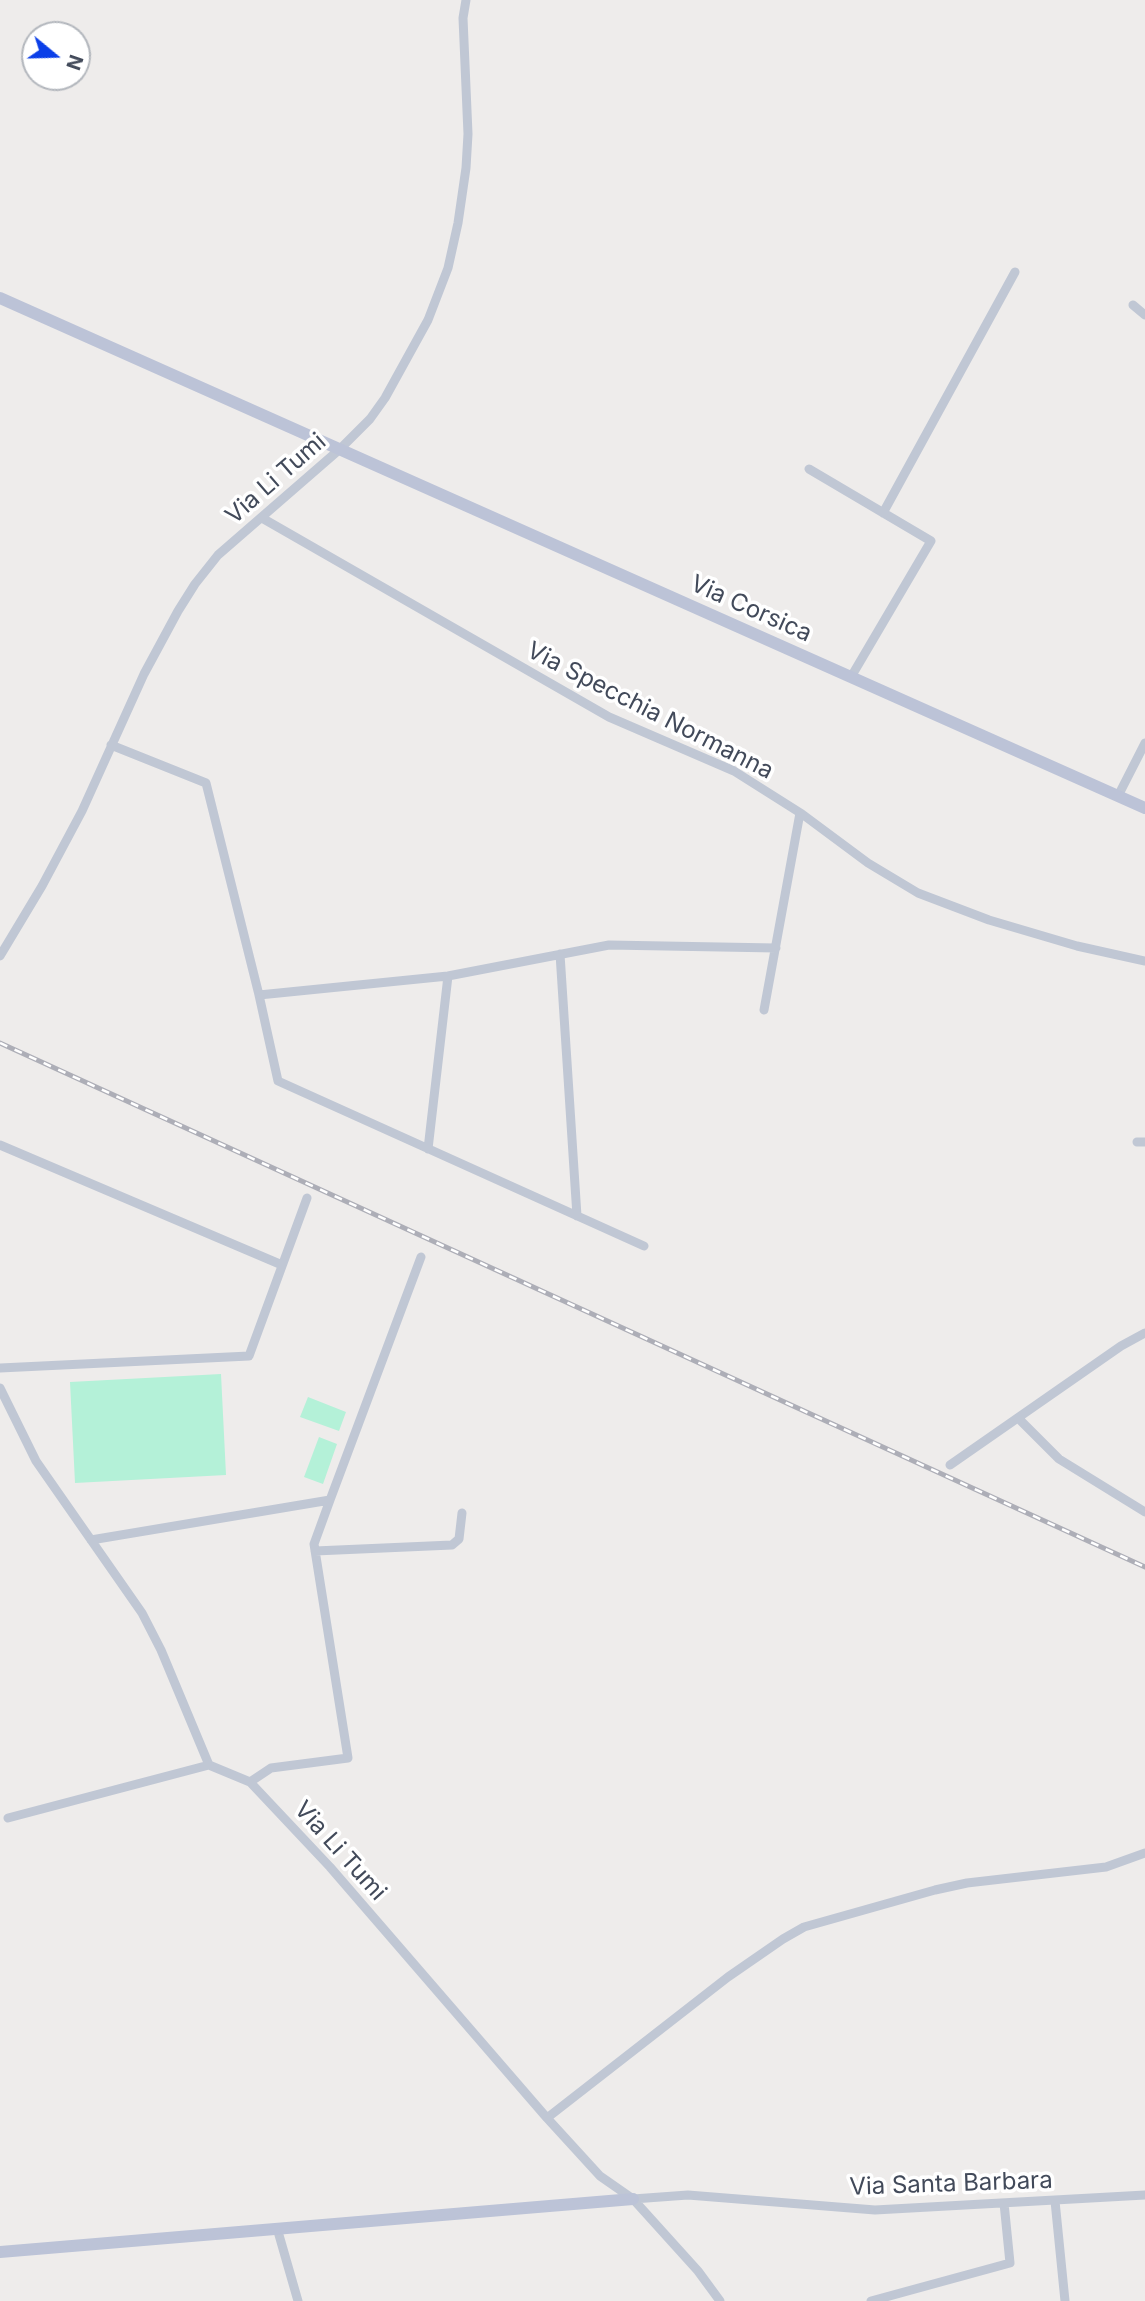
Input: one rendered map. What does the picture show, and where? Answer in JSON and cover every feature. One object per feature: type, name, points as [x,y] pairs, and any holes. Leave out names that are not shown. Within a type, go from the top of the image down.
[{"type":"main road","name":"Via Corsica","points":[[0,298],[1145,808]]},
{"type":"main road","points":[[0,2252],[633,2199]]},
{"type":"street","name":"Via Li Tumi","points":[[0,956],[42,886],[82,811],[144,674],[190,593],[218,555],[340,449],[370,419],[391,388],[428,320],[447,268],[467,168],[463,18],[466,0]]},
{"type":"street","points":[[883,513],[1015,272]]},
{"type":"street","points":[[1133,305],[1145,315]]},
{"type":"street","points":[[809,469],[931,541],[851,677]]},
{"type":"street","name":"Via Specchia Normanna","points":[[261,518],[609,717],[734,771],[800,813],[868,863],[918,893],[989,920],[1077,946],[1145,961]]},
{"type":"street","points":[[1118,796],[1145,743]]},
{"type":"street","points":[[111,745],[206,783],[278,1082],[644,1247]]},
{"type":"street","points":[[764,1010],[800,813]]},
{"type":"street","points":[[259,995],[448,976],[609,945],[776,948]]},
{"type":"street","points":[[560,954],[577,1216]]},
{"type":"street","points":[[428,1149],[448,976]]},
{"type":"street","points":[[0,1145],[282,1265]]},
{"type":"street","points":[[0,1368],[249,1356],[307,1198]]},
{"type":"street","points":[[250,1782],[271,1768],[348,1758],[314,1545],[421,1257]]},
{"type":"street","points":[[950,1465],[1121,1346],[1145,1333]]},
{"type":"street","points":[[0,1388],[36,1461],[142,1612],[161,1650],[209,1765],[8,1818]]},
{"type":"street","points":[[1019,1419],[1059,1459],[1145,1512]]},
{"type":"street","points":[[91,1540],[330,1500]]},
{"type":"street","points":[[315,1551],[452,1545],[458,1539],[462,1513]]},
{"type":"street","name":"Via Li Tumi","points":[[209,1765],[250,1782],[330,1867],[547,2118],[600,2176],[633,2199],[698,2271],[720,2301]]},
{"type":"street","points":[[547,2118],[728,1977],[804,1927],[935,1890],[1106,1867],[1145,1853]]},
{"type":"street","name":"Via Santa Barbara","points":[[633,2199],[688,2195],[875,2210],[1145,2195]]},
{"type":"street","points":[[1055,2201],[1065,2301]]},
{"type":"street","points":[[871,2301],[1010,2263],[1004,2203]]},
{"type":"street","points":[[276,2228],[298,2301]]},
{"type":"green space","points":[[221,1374],[226,1475],[75,1483],[70,1382]]},
{"type":"green space","points":[[308,1397],[346,1412],[339,1431],[300,1417]]},
{"type":"green space","points":[[319,1437],[337,1444],[323,1484],[304,1477]]},
{"type":"railway","points":[[0,1043],[1145,1567]]}]
